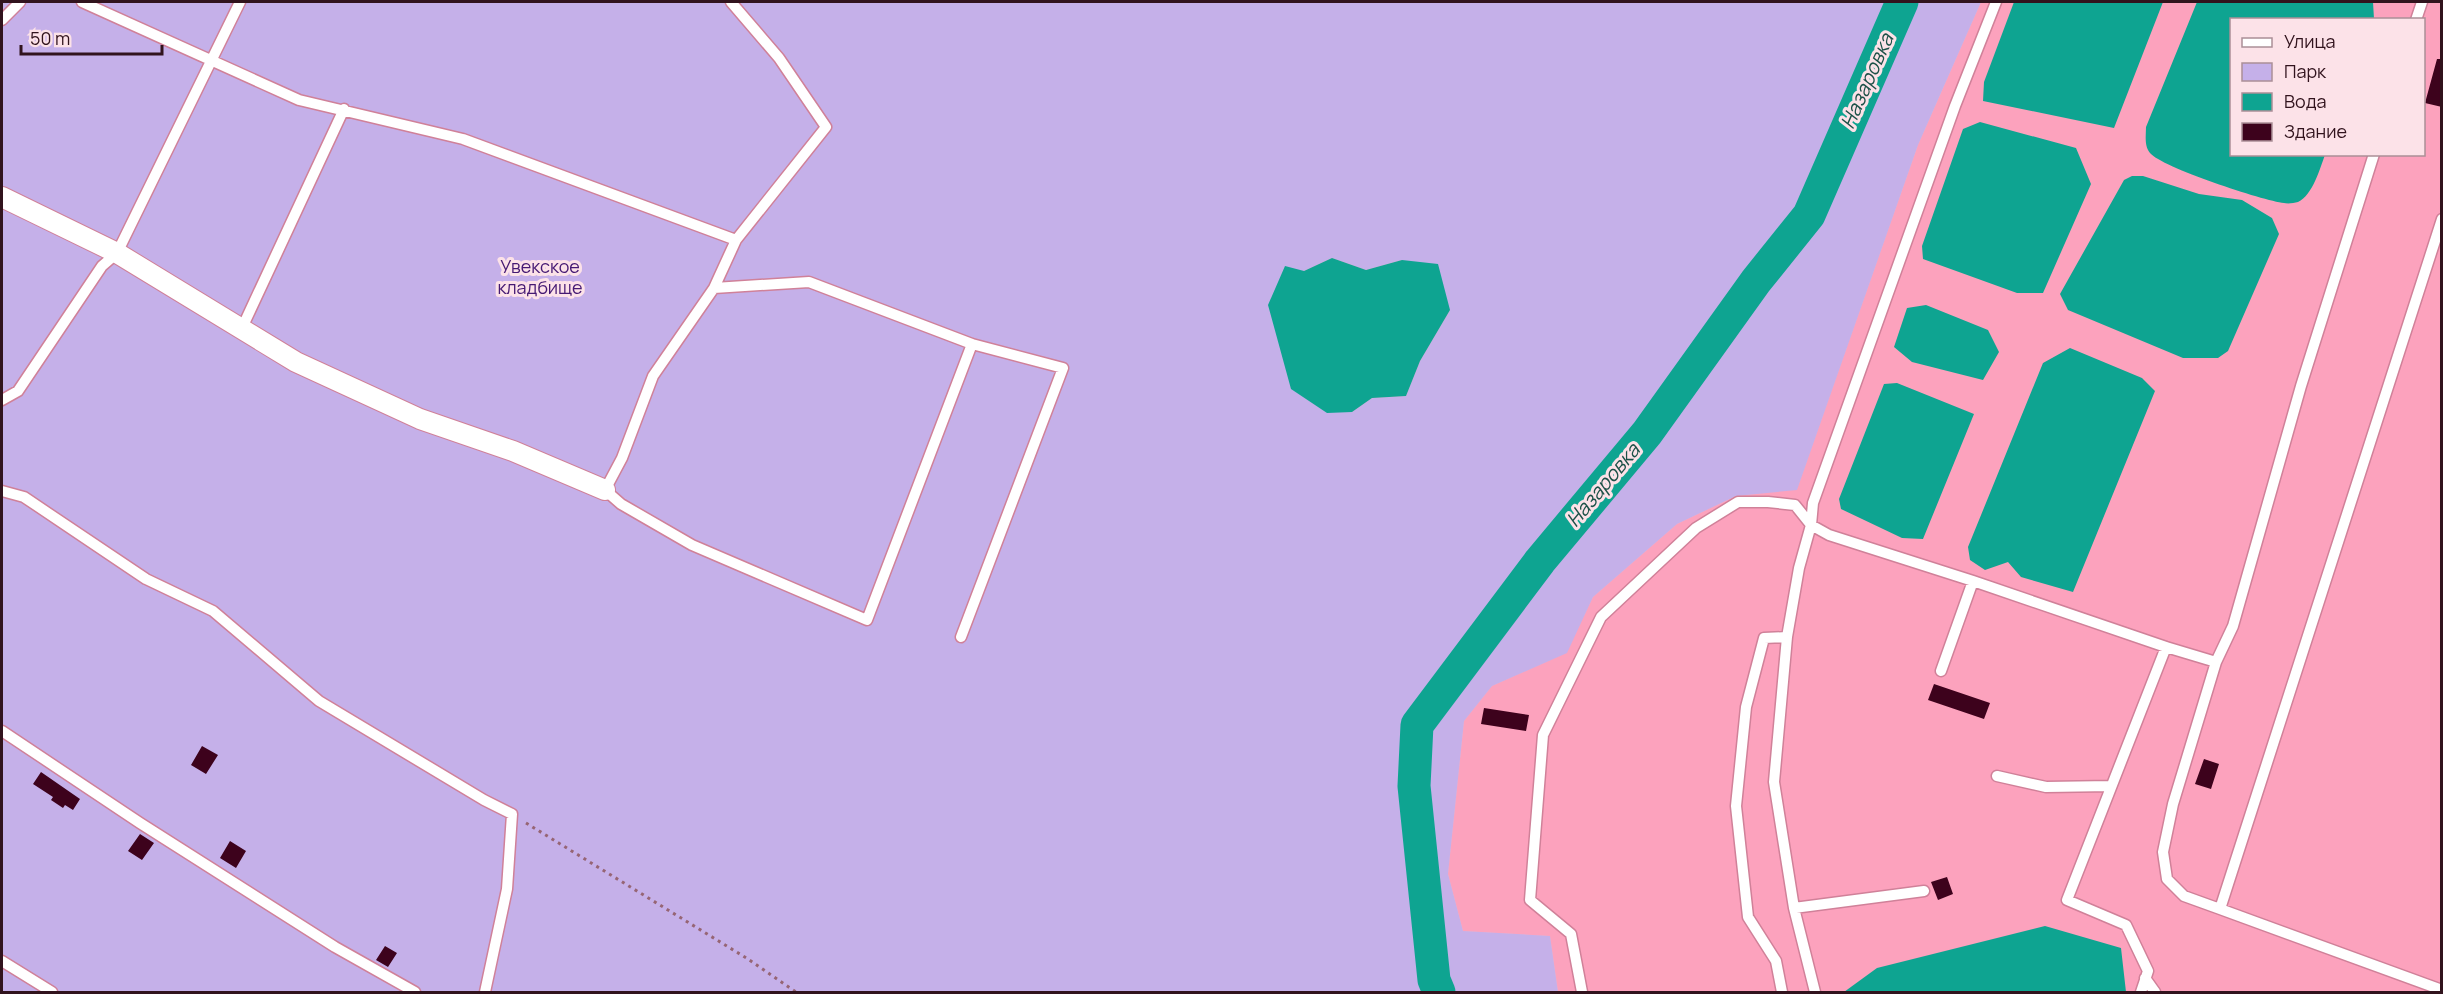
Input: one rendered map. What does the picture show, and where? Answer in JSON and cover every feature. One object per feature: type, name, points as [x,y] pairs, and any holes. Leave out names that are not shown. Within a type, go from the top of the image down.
[{"type":"street","points":[[2,197],[117,253],[296,362],[420,419],[513,451],[605,490]]},
{"type":"lane","points":[[2,20],[20,2]]},
{"type":"lane","points":[[82,2],[299,100],[463,139],[736,240]]},
{"type":"lane","points":[[2,400],[18,391],[102,266],[117,253],[240,2]]},
{"type":"lane","points":[[731,2],[779,58],[826,127],[736,240],[714,288],[653,376],[622,458],[605,490],[621,504],[692,544],[867,620],[972,344]]},
{"type":"lane","points":[[1815,993],[1794,908],[1774,782],[1787,637],[1799,568],[1811,525],[1813,503],[1951,117],[1996,2]]},
{"type":"lane","points":[[2417,18],[2422,2]]},
{"type":"lane","points":[[242,328],[344,109]]},
{"type":"lane","points":[[2372,156],[2301,386],[2233,626],[2216,662],[2173,804],[2163,852],[2167,879],[2184,896],[2442,990]]},
{"type":"lane","points":[[2220,909],[2442,219]]},
{"type":"lane","points":[[714,288],[809,282],[972,344],[1063,368],[961,637]]},
{"type":"lane","points":[[2,491],[24,497],[146,579],[213,611],[319,701],[484,800],[512,814],[507,889],[485,993]]},
{"type":"lane","points":[[1582,993],[1571,934],[1530,900],[1543,735],[1600,617],[1696,528],[1737,502],[1768,501],[1795,505],[1811,525],[1829,535],[2216,662]]},
{"type":"lane","points":[[1941,671],[1973,581]]},
{"type":"lane","points":[[1782,993],[1776,961],[1748,917],[1736,806],[1746,706],[1764,638],[1787,637]]},
{"type":"lane","points":[[2141,993],[2148,971],[2126,925],[2067,900],[2166,647]]},
{"type":"lane","points":[[2,730],[140,823],[335,946],[415,993]]},
{"type":"lane","points":[[1997,776],[2046,787],[2111,786]]},
{"type":"lane","points":[[1794,908],[1924,891]]},
{"type":"lane","points":[[2,961],[52,993]]},
{"type":"lane","points":[[2145,978],[2155,993]]},
{"type":"path","points":[[512,814],[748,959],[796,993]]},
{"type":"shaded area","points":[[1981,2],[2441,2],[2441,992],[1558,992],[1550,936],[1463,931],[1448,874],[1464,721],[1492,686],[1566,653],[1593,597],[1677,524],[1736,496],[1797,489],[1918,145]]},
{"type":"green space","name":"Увекское кладбище","points":[[2,2],[1981,2],[1918,145],[1797,490],[1736,496],[1677,524],[1593,597],[1567,653],[1492,686],[1464,721],[1448,874],[1463,931],[1550,936],[1558,992],[2,992]],"holes":[[[1332,258],[1366,270],[1402,260],[1450,310],[1420,361],[1406,396],[1372,398],[1352,412],[1304,271]]]},
{"type":"water","points":[[2014,2],[2163,2],[2114,128],[1983,101],[1984,82]]},
{"type":"water","points":[[2197,2],[2373,2],[2374,18],[2230,18],[2230,156],[2325,156],[2308,194],[2298,202],[2273,201],[2236,190],[2158,159],[2148,150],[2146,127]]},
{"type":"water","points":[[1980,122],[2076,148],[2091,184],[2043,293],[2017,293],[1923,259],[1922,246],[1963,129]]},
{"type":"water","points":[[2132,176],[2143,176],[2199,194],[2242,200],[2272,218],[2279,234],[2228,351],[2218,358],[2183,358],[2068,310],[2060,294],[2124,180]]},
{"type":"water","points":[[1332,258],[1366,270],[1402,260],[1438,264],[1450,310],[1420,361],[1406,396],[1372,398],[1352,412],[1327,413],[1291,389],[1268,305],[1285,266],[1304,271]]},
{"type":"water","points":[[1926,305],[1988,330],[1999,352],[1983,380],[1912,362],[1894,347],[1907,308]]},
{"type":"water","points":[[2070,348],[2142,378],[2155,391],[2073,592],[2021,577],[2008,562],[1985,570],[1970,560],[1968,547],[2043,363]]},
{"type":"water","points":[[1897,383],[1974,414],[1923,539],[1902,538],[1841,509],[1839,499],[1884,384]]},
{"type":"water","points":[[2045,926],[2121,948],[2126,992],[1844,992],[1877,968]]},
{"type":"building","points":[[2437,59],[2442,59],[2442,107],[2425,103]]},
{"type":"building","points":[[1934,684],[1990,703],[1984,719],[1928,700]]},
{"type":"building","points":[[1484,708],[1529,715],[1526,731],[1481,724]]},
{"type":"building","points":[[202,746],[218,755],[206,774],[191,765]]},
{"type":"building","points":[[2204,759],[2219,764],[2211,789],[2195,784]]},
{"type":"building","points":[[41,772],[80,799],[73,810],[65,805],[63,808],[51,800],[53,797],[33,784]]},
{"type":"building","points":[[140,834],[154,843],[142,860],[128,851]]},
{"type":"building","points":[[230,841],[246,851],[236,868],[220,858]]},
{"type":"building","points":[[1947,877],[1953,894],[1938,900],[1931,882]]},
{"type":"building","points":[[385,946],[397,953],[388,967],[376,960]]},
{"type":"waterway","name":"Назаровка","points":[[1439,992],[1434,980],[1414,786],[1417,725],[1540,561],[1647,433],[1756,281],[1809,215],[1902,2]]}]
